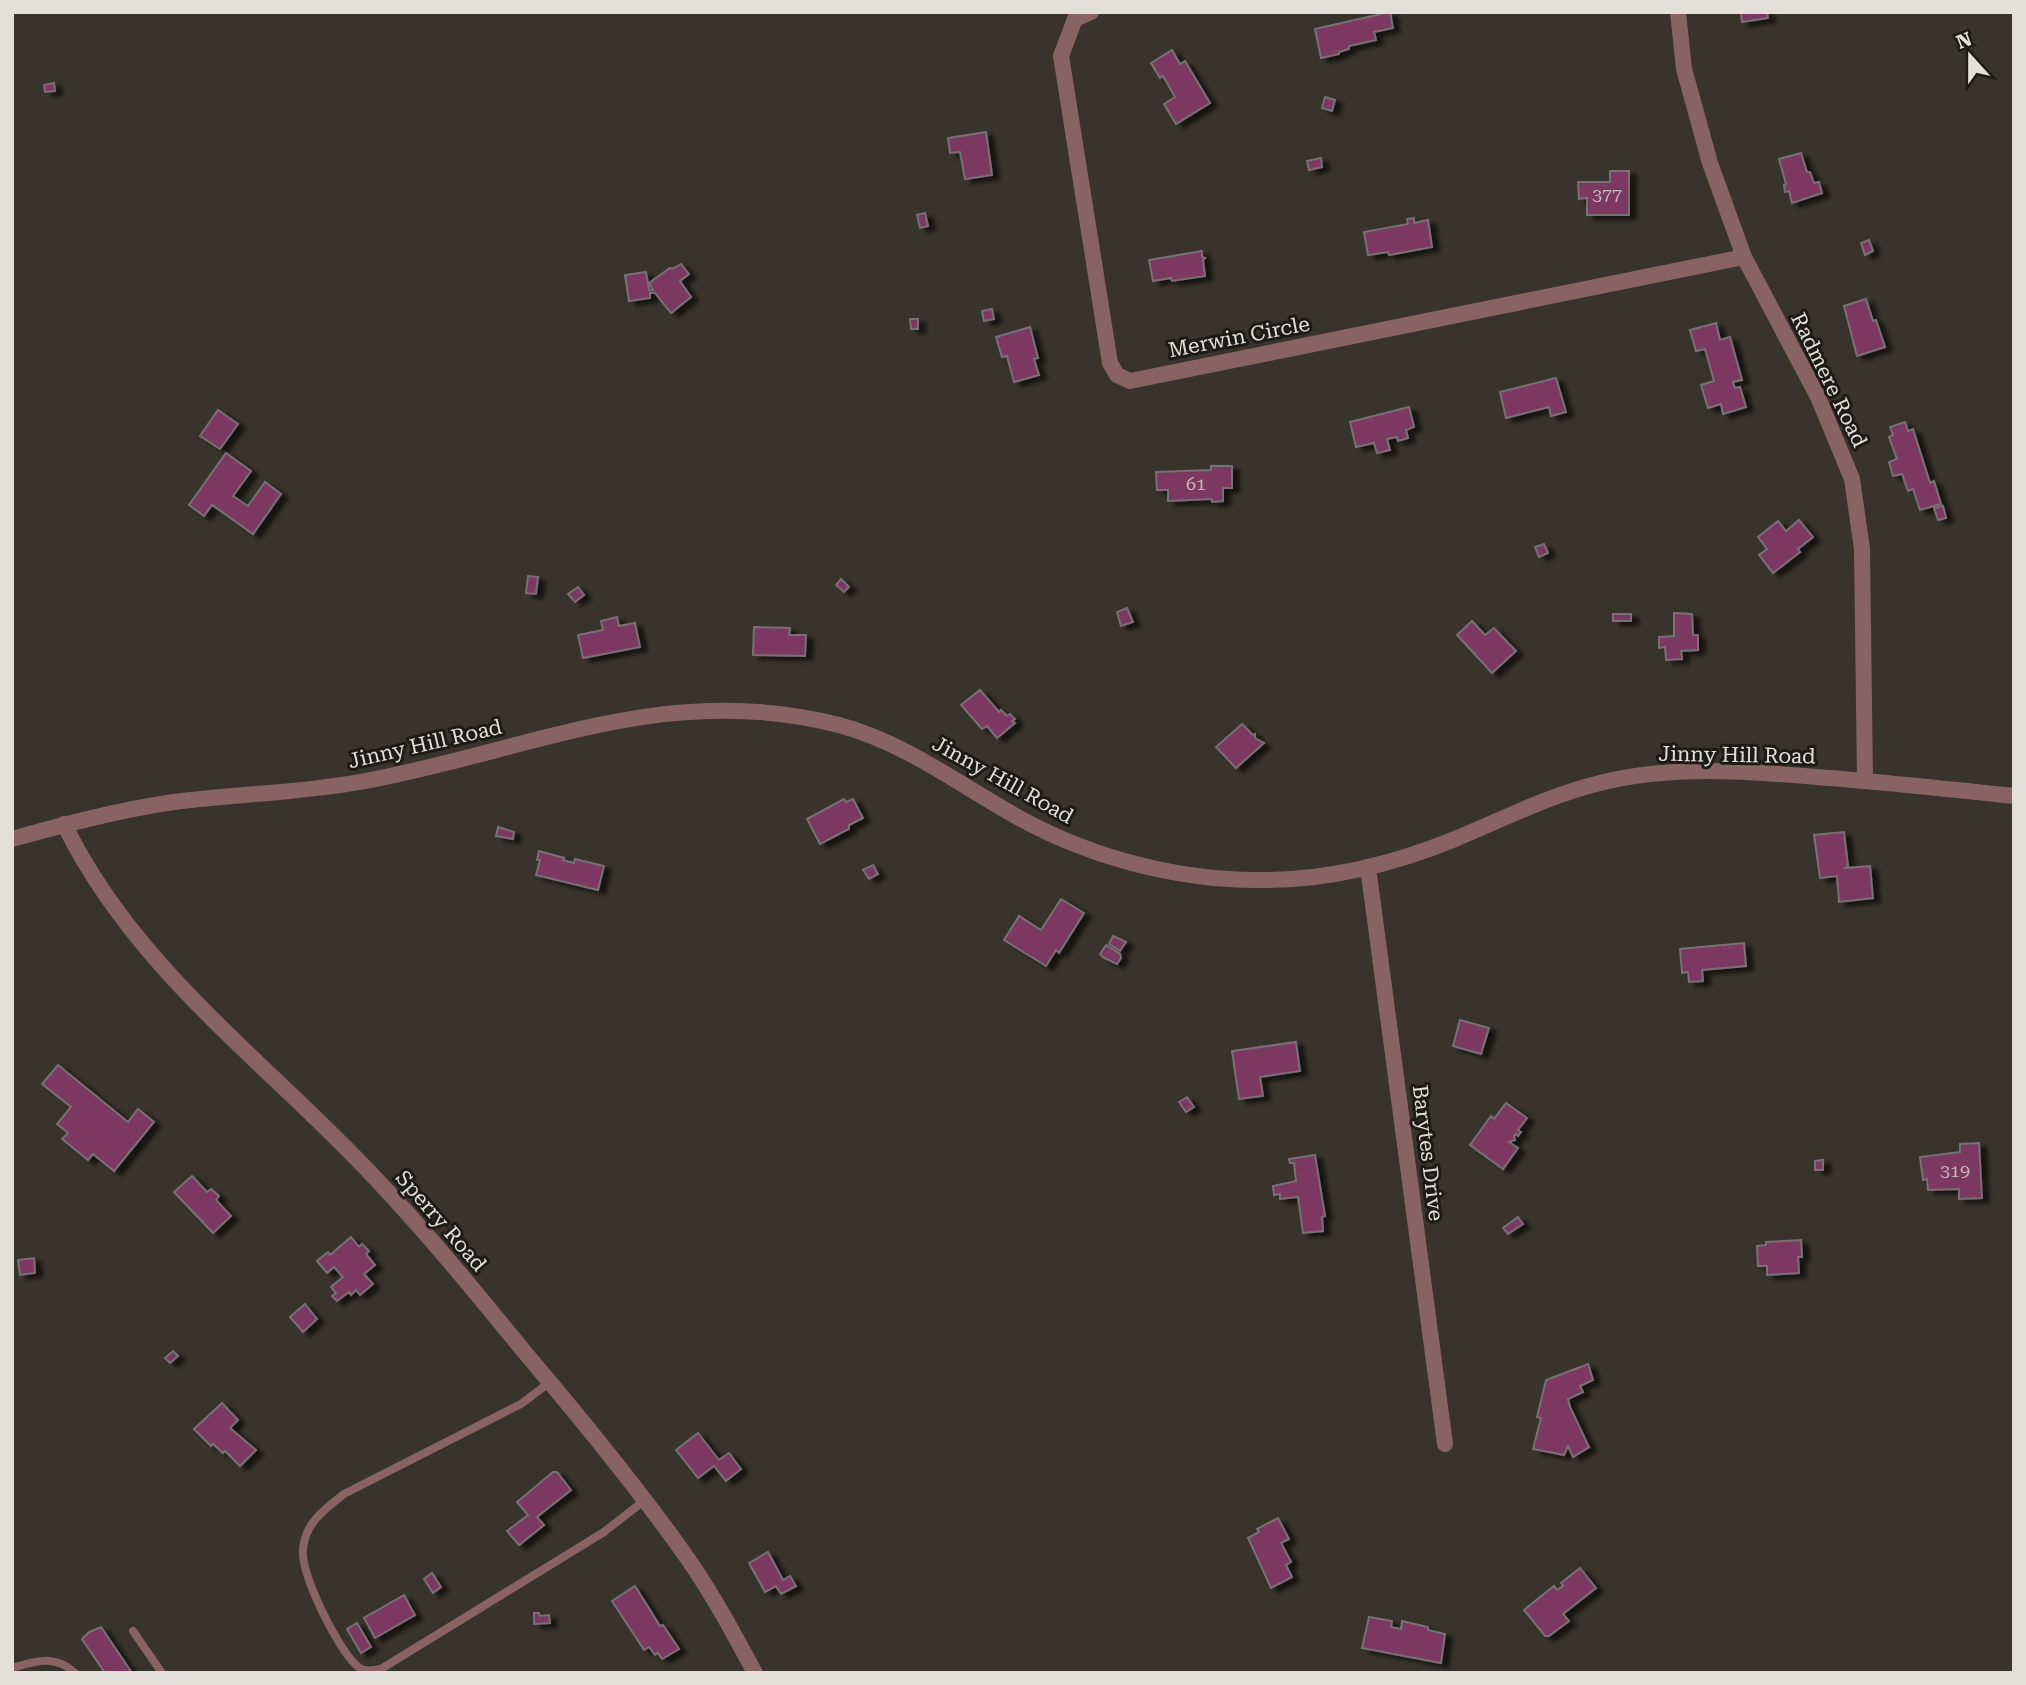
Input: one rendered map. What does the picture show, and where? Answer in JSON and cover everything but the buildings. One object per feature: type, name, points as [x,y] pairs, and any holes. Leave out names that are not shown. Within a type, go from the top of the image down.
[{"type":"street","name":"Merwin Circle","points":[[1091,12],[1074,19],[1061,57],[1110,363],[1117,375],[1129,381],[1744,257]]},
{"type":"street","name":"Radmere Road","points":[[1678,12],[1685,69],[1706,149],[1744,257],[1818,397],[1852,479],[1862,549],[1865,781]]},
{"type":"street","name":"Jinny Hill Road","points":[[12,839],[64,824],[174,803],[328,787],[376,779],[631,717],[731,710],[799,716],[844,726],[926,761],[1024,820],[1057,836],[1102,853],[1160,869],[1216,878],[1264,880],[1313,877],[1368,867],[1448,842],[1557,795],[1652,773],[1740,772],[2014,796]]},
{"type":"street","name":"Sperry Road","points":[[64,824],[90,873],[133,935],[167,973],[375,1178],[450,1262],[550,1382],[645,1500],[689,1560],[755,1673]]},
{"type":"street","name":"Barytes Drive","points":[[1368,867],[1445,1444]]},
{"type":"lane","points":[[550,1382],[521,1404],[344,1494],[321,1511],[309,1528],[303,1549],[305,1571],[332,1631],[356,1667],[368,1671],[381,1669],[604,1532],[645,1500]]},
{"type":"lane","points":[[133,1631],[162,1673]]},
{"type":"lane","points":[[17,1669],[45,1659],[67,1665],[75,1673]]}]
